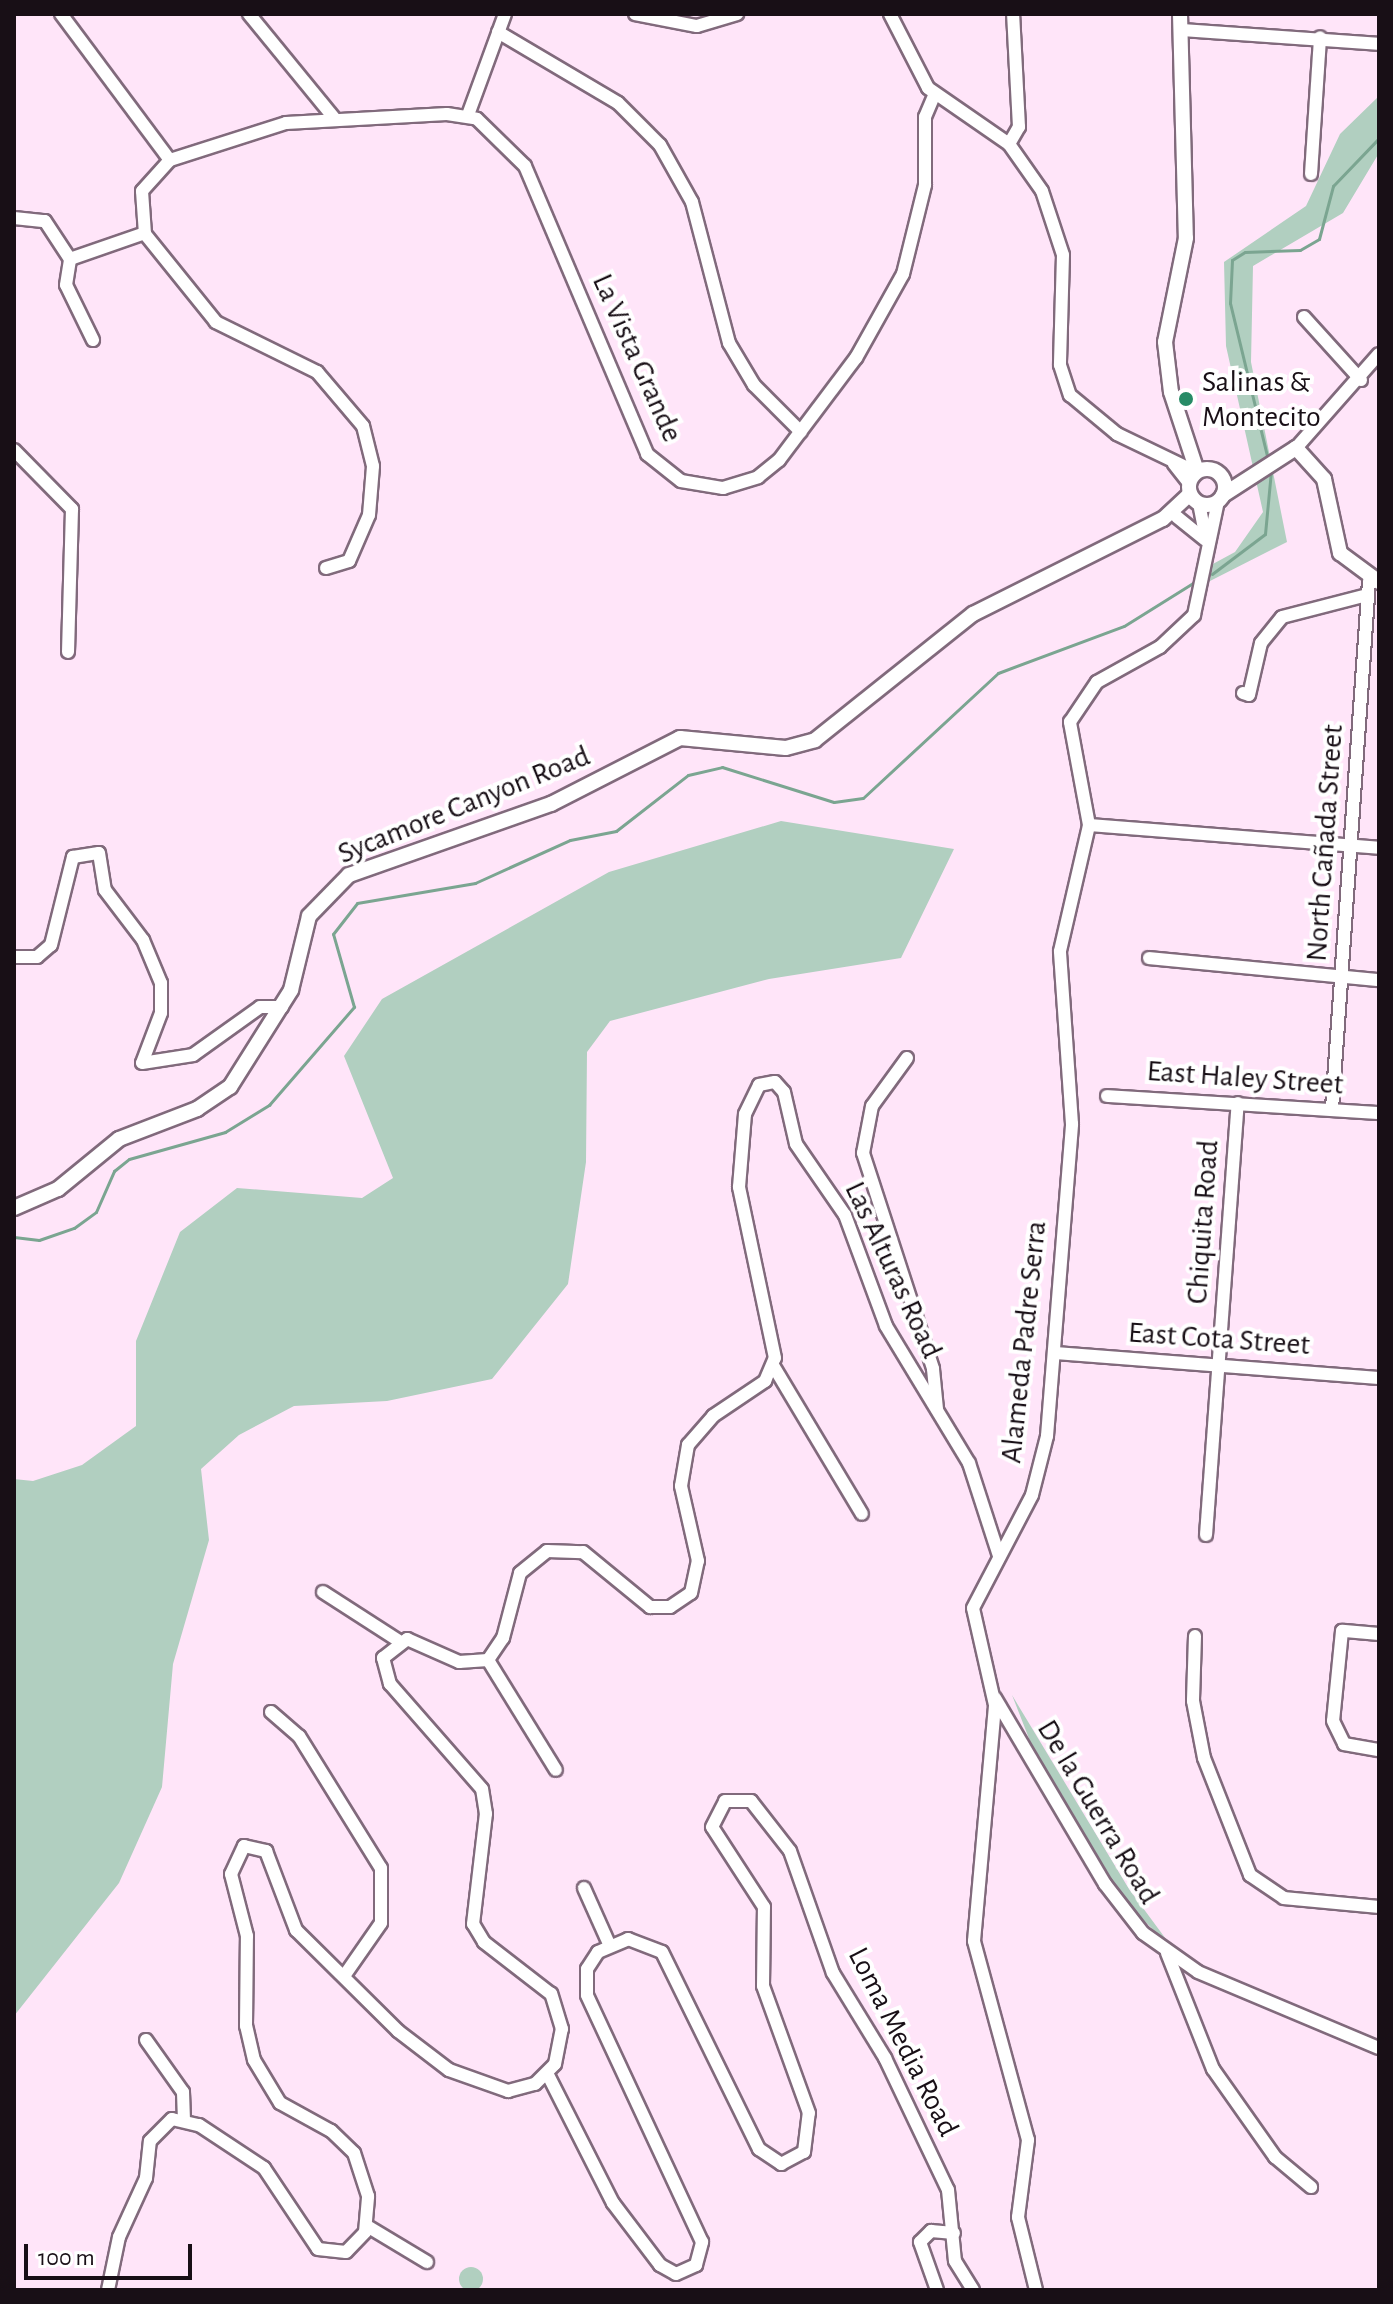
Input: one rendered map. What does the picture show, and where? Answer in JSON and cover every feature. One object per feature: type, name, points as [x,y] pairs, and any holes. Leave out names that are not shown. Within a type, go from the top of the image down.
[{"type":"main road","points":[[1180,14],[1186,238],[1165,342],[1197,485],[1220,498]]},
{"type":"main road","points":[[1183,427],[1197,485]]},
{"type":"main road","points":[[1220,498],[1252,474],[1296,448],[1322,473],[1340,553],[1372,586]]},
{"type":"main road","points":[[1197,485],[1222,477],[1252,474]]},
{"type":"main road","points":[[1220,498],[1222,477]]},
{"type":"main road","name":"Sycamore Canyon Road","points":[[14,1208],[58,1189],[119,1139],[224,1093],[282,1007],[309,916],[349,875],[551,804],[680,738],[786,748],[815,740],[988,605],[1170,518],[1197,485]]},
{"type":"street","points":[[61,14],[170,160]]},
{"type":"street","points":[[249,14],[334,118]]},
{"type":"street","points":[[326,568],[349,561],[369,515],[373,466],[356,413],[317,372],[216,322],[145,233],[142,191],[170,160],[251,131],[334,118],[468,115],[505,14]]},
{"type":"street","points":[[635,14],[697,26],[737,14]]},
{"type":"street","points":[[890,14],[913,66],[935,94],[1009,144],[1042,191],[1060,244],[1064,384],[1089,415],[1172,463],[1197,485]]},
{"type":"street","points":[[1009,144],[1019,127],[1013,14]]},
{"type":"street","points":[[1181,30],[1320,37],[1379,44]]},
{"type":"street","points":[[498,32],[618,103],[660,145],[692,202],[729,343],[754,385],[801,432]]},
{"type":"street","points":[[1311,174],[1320,37]]},
{"type":"street","name":"La Vista Grande","points":[[468,115],[508,143],[525,166],[634,428],[657,465],[696,486],[735,486],[772,467],[801,432],[856,358],[903,274],[920,218],[925,117],[935,94]]},
{"type":"street","points":[[14,218],[45,221],[70,259],[66,285],[93,340]]},
{"type":"street","points":[[70,259],[145,233]]},
{"type":"street","points":[[1304,317],[1361,380]]},
{"type":"street","points":[[1296,448],[1361,380],[1379,354]]},
{"type":"street","points":[[14,450],[72,509],[68,652]]},
{"type":"street","points":[[1172,463],[1188,450]]},
{"type":"street","name":"Alameda Padre Serra","points":[[1197,485],[1205,537]]},
{"type":"street","name":"Alameda Padre Serra","points":[[1036,2290],[1018,2217],[1027,2136],[974,1941],[995,1698],[973,1608],[1032,1495],[1045,1447],[1055,1353],[1072,1083],[1060,951],[1089,825],[1069,744],[1072,714],[1097,682],[1160,647],[1190,620],[1205,537],[1220,498]]},
{"type":"street","points":[[1170,518],[1205,537]]},
{"type":"street","points":[[1243,693],[1249,695],[1261,643],[1282,617],[1372,586]]},
{"type":"street","name":"North Cañada Street","points":[[1332,1109],[1372,586]]},
{"type":"street","points":[[1089,825],[1379,848]]},
{"type":"street","points":[[14,957],[37,957],[51,945],[73,857],[99,853],[105,890],[143,940],[161,983],[161,1013],[142,1063],[193,1055],[260,1007],[282,1007]]},
{"type":"street","points":[[1149,958],[1379,980]]},
{"type":"street","points":[[907,1058],[872,1106],[863,1153],[933,1369],[937,1409]]},
{"type":"street","name":"Las Alturas Road","points":[[774,1367],[775,1342],[739,1187],[747,1104],[769,1081],[784,1092],[799,1151],[845,1215],[886,1326],[974,1473],[999,1556]]},
{"type":"street","name":"East Haley Street","points":[[1107,1096],[1379,1113]]},
{"type":"street","name":"Chiquita Road","points":[[1206,1535],[1238,1103]]},
{"type":"street","name":"East Cota Street","points":[[1055,1353],[1379,1378]]},
{"type":"street","points":[[323,1592],[399,1641],[469,1664],[488,1660],[503,1638],[520,1573],[547,1551],[583,1552],[650,1607],[686,1599],[698,1572],[681,1486],[688,1445],[774,1367],[862,1514]]},
{"type":"street","points":[[1379,1634],[1342,1631],[1333,1728],[1350,1747],[1379,1750]]},
{"type":"street","points":[[1195,1636],[1200,1744],[1247,1868],[1274,1896],[1379,1907]]},
{"type":"street","points":[[108,2290],[119,2237],[146,2178],[152,2135],[166,2121],[184,2119],[264,2168],[318,2249],[346,2252],[367,2226],[366,2183],[354,2153],[331,2131],[280,2103],[254,2060],[246,2026],[247,1936],[231,1874],[239,1850],[266,1851],[289,1918],[398,2031],[465,2081],[508,2091],[547,2073],[560,2042],[557,2004],[473,1924],[486,1814],[482,1789],[390,1684],[383,1658],[399,1641]]},
{"type":"street","points":[[488,1660],[556,1770]]},
{"type":"street","name":"De la Guerra Road","points":[[995,1698],[1111,1894],[1167,1953],[1379,2048]]},
{"type":"street","points":[[271,1712],[299,1736],[381,1868],[381,1923],[344,1976]]},
{"type":"street","name":"Loma Media Road","points":[[609,1944],[635,1940],[662,1952],[759,2149],[781,2164],[800,2156],[809,2140],[809,2113],[765,1998],[764,1907],[712,1827],[725,1801],[754,1803],[800,1872],[833,1973],[944,2182],[954,2233],[955,2261],[973,2290]]},
{"type":"street","points":[[547,2073],[630,2228],[665,2269],[692,2269],[702,2255],[700,2236],[587,1995],[590,1963],[609,1944],[584,1888]]},
{"type":"street","points":[[1167,1953],[1213,2069],[1275,2157],[1311,2187]]},
{"type":"street","points":[[146,2040],[183,2092],[184,2119]]},
{"type":"street","points":[[367,2226],[427,2262]]},
{"type":"street","points":[[937,2290],[920,2242],[931,2231],[954,2233]]},
{"type":"green space","points":[[1379,96],[1379,153],[1343,213],[1253,266],[1251,362],[1287,542],[1210,581],[1211,565],[1235,552],[1263,512],[1226,346],[1224,262],[1306,206],[1340,134]]},
{"type":"green space","points":[[781,821],[954,849],[901,958],[769,979],[610,1021],[587,1052],[586,1162],[568,1284],[492,1379],[387,1401],[294,1406],[239,1435],[201,1469],[209,1540],[173,1664],[162,1787],[119,1883],[14,2016],[14,1479],[33,1481],[82,1465],[136,1426],[136,1341],[180,1232],[237,1188],[362,1198],[393,1178],[344,1056],[382,999],[609,872]]},
{"type":"green space","points":[[1012,1695],[1129,1889],[1174,1950],[1122,1899],[1039,1764]]},
{"type":"green space","points":[[471,2267],[479,2271],[483,2279],[479,2287],[471,2291],[463,2287],[459,2279],[463,2271]]},
{"type":"waterway","points":[[1268,460],[1230,303],[1232,260],[1245,252],[1300,250],[1319,239],[1333,186],[1379,138]]},
{"type":"waterway","points":[[1212,574],[1265,534],[1271,471]]},
{"type":"waterway","points":[[14,1237],[39,1240],[74,1228],[96,1212],[114,1171],[129,1159],[225,1132],[269,1105],[354,1007],[333,934],[357,903],[475,883],[570,840],[616,831],[688,775],[722,767],[834,802],[863,798],[998,673],[1124,626],[1196,581]]},
{"type":"place","name":"Salinas & Montecito","points":[[1186,399]]}]
